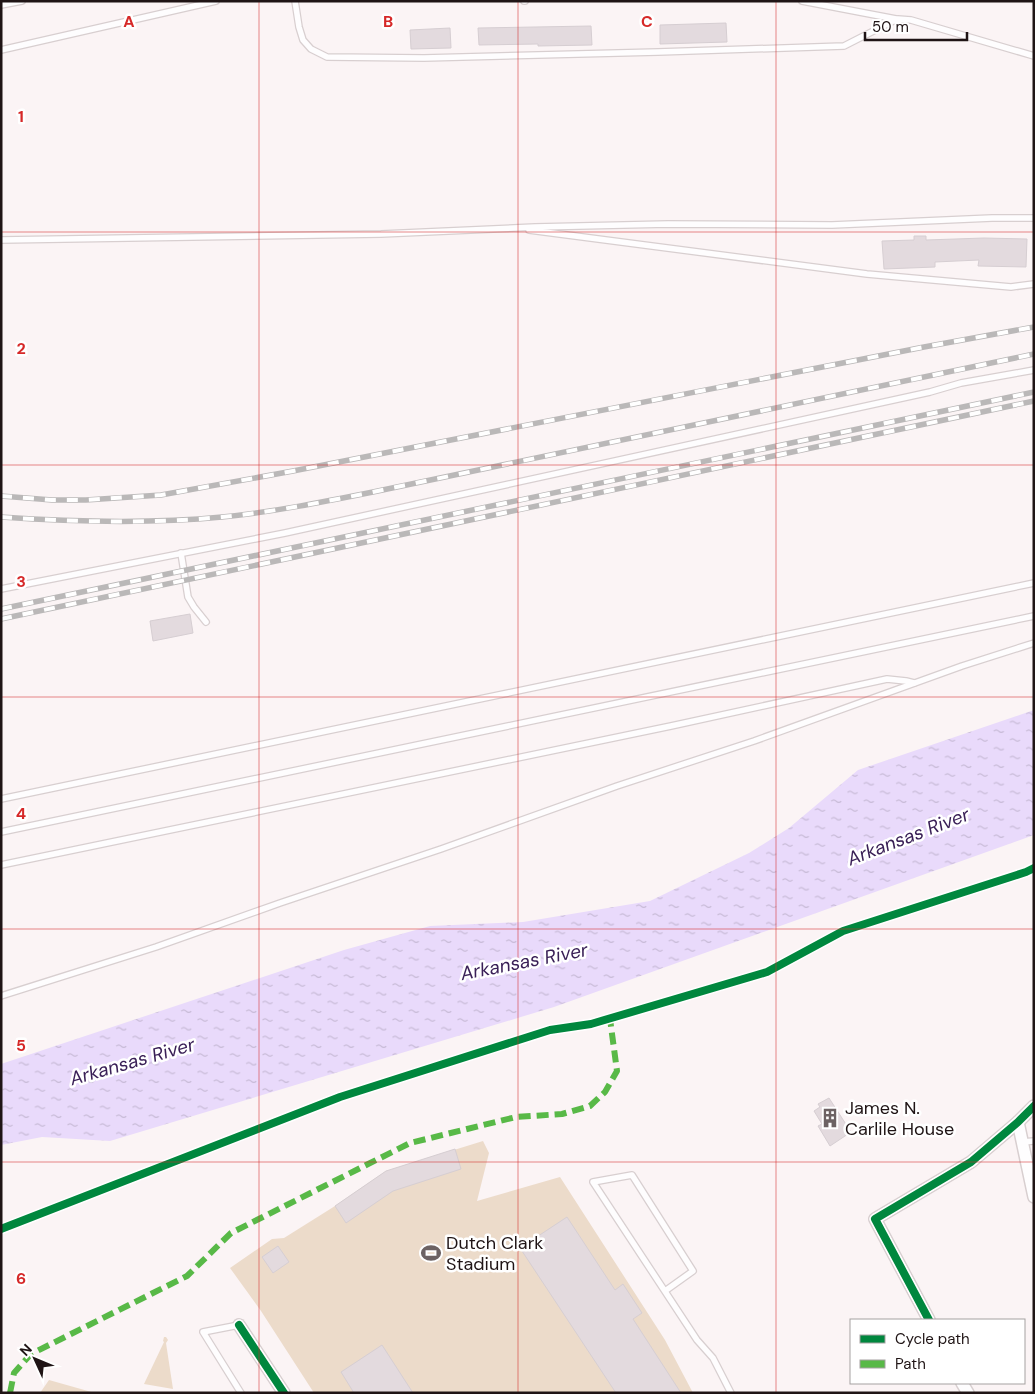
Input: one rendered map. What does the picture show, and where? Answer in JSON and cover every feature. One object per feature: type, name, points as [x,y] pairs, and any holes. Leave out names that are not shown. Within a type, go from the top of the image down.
[{"type":"street","points":[[928,1319],[875,1219],[971,1162],[1034,1106]]},
{"type":"street","points":[[1018,1122],[1028,1141],[1034,1197]]},
{"type":"street","points":[[239,1325],[284,1393]]},
{"type":"lane","points":[[1,5],[22,1]]},
{"type":"lane","points":[[1,50],[216,1]]},
{"type":"lane","points":[[295,1],[303,40],[311,49],[327,57],[424,58],[844,46],[898,19]]},
{"type":"lane","points":[[802,1],[910,20],[1034,56]]},
{"type":"lane","points":[[1,240],[372,234],[668,224],[832,225],[1034,218]]},
{"type":"lane","points":[[514,228],[867,274],[1011,287],[1034,284]]},
{"type":"lane","points":[[1,589],[295,531],[930,392],[961,383],[1034,370]]},
{"type":"lane","points":[[181,553],[188,597],[194,608],[206,622]]},
{"type":"lane","points":[[1,799],[1034,582]]},
{"type":"lane","points":[[1,832],[1034,616]]},
{"type":"lane","points":[[1,996],[156,946],[441,849],[616,786],[754,741],[914,683],[1034,643]]},
{"type":"lane","points":[[1,866],[888,679],[914,683]]},
{"type":"lane","points":[[665,1291],[693,1271],[632,1175],[593,1182],[697,1340],[713,1358],[731,1393]]},
{"type":"lane","points":[[239,1325],[203,1332],[241,1393]]},
{"type":"shaded area","name":"Dutch Clark Stadium","points":[[483,1141],[489,1153],[477,1201],[560,1177],[665,1340],[693,1393],[314,1393],[261,1311],[230,1268],[272,1239],[284,1238],[386,1171]]},
{"type":"shaded area","points":[[164,1337],[168,1340],[166,1343],[173,1389],[144,1384],[164,1342]]},
{"type":"shaded area","points":[[49,1380],[95,1393],[40,1393]]},
{"type":"water","name":"Arkansas River","points":[[1034,710],[1034,835],[554,1007],[110,1141],[42,1137],[1,1145],[1,1064],[344,950],[430,926],[523,922],[650,901],[749,853],[789,828],[858,770]]},
{"type":"building","points":[[726,23],[727,42],[660,44],[660,25]]},
{"type":"building","points":[[591,26],[592,45],[479,45],[478,28]]},
{"type":"building","points":[[450,28],[451,48],[411,49],[410,30]]},
{"type":"building","points":[[914,236],[926,236],[926,240],[1027,239],[1026,267],[978,266],[979,260],[935,262],[935,267],[884,269],[882,241],[914,240]]},
{"type":"building","points":[[190,614],[193,633],[153,641],[150,621]]},
{"type":"building","name":"James N. Carlile House","points":[[829,1098],[851,1132],[830,1146],[818,1126],[822,1124],[814,1111],[820,1107],[818,1104]]},
{"type":"building","points":[[455,1149],[461,1169],[393,1191],[346,1223],[335,1206],[386,1171]]},
{"type":"building","points":[[567,1217],[615,1290],[623,1284],[642,1313],[633,1319],[681,1393],[616,1393],[520,1248]]},
{"type":"building","points":[[278,1246],[289,1262],[273,1273],[262,1257]]},
{"type":"building","points":[[382,1345],[413,1393],[354,1393],[341,1372]]},
{"type":"railway","points":[[1,496],[52,500],[86,500],[161,495],[1034,327]]},
{"type":"railway","points":[[1,517],[84,521],[167,521],[279,510],[1034,354]]},
{"type":"railway","points":[[1,609],[1034,392]]},
{"type":"railway","points":[[1,619],[1034,401]]},
{"type":"marked path","points":[[10,1393],[14,1373],[31,1354],[187,1276],[231,1233],[410,1143],[516,1117],[562,1114],[590,1106],[605,1092],[617,1071],[610,1019]]},
{"type":"cycle path","points":[[1,1229],[340,1097],[550,1030],[591,1024],[767,972],[843,931],[1034,868]]},
{"type":"cycle path","points":[[928,1319],[875,1219],[971,1162],[1034,1106]]},
{"type":"cycle path","points":[[239,1325],[284,1393]]},
{"type":"place","name":"James N. Carlile House","points":[[830,1118]]},
{"type":"place","name":"Dutch Clark Stadium","points":[[431,1253]]}]
